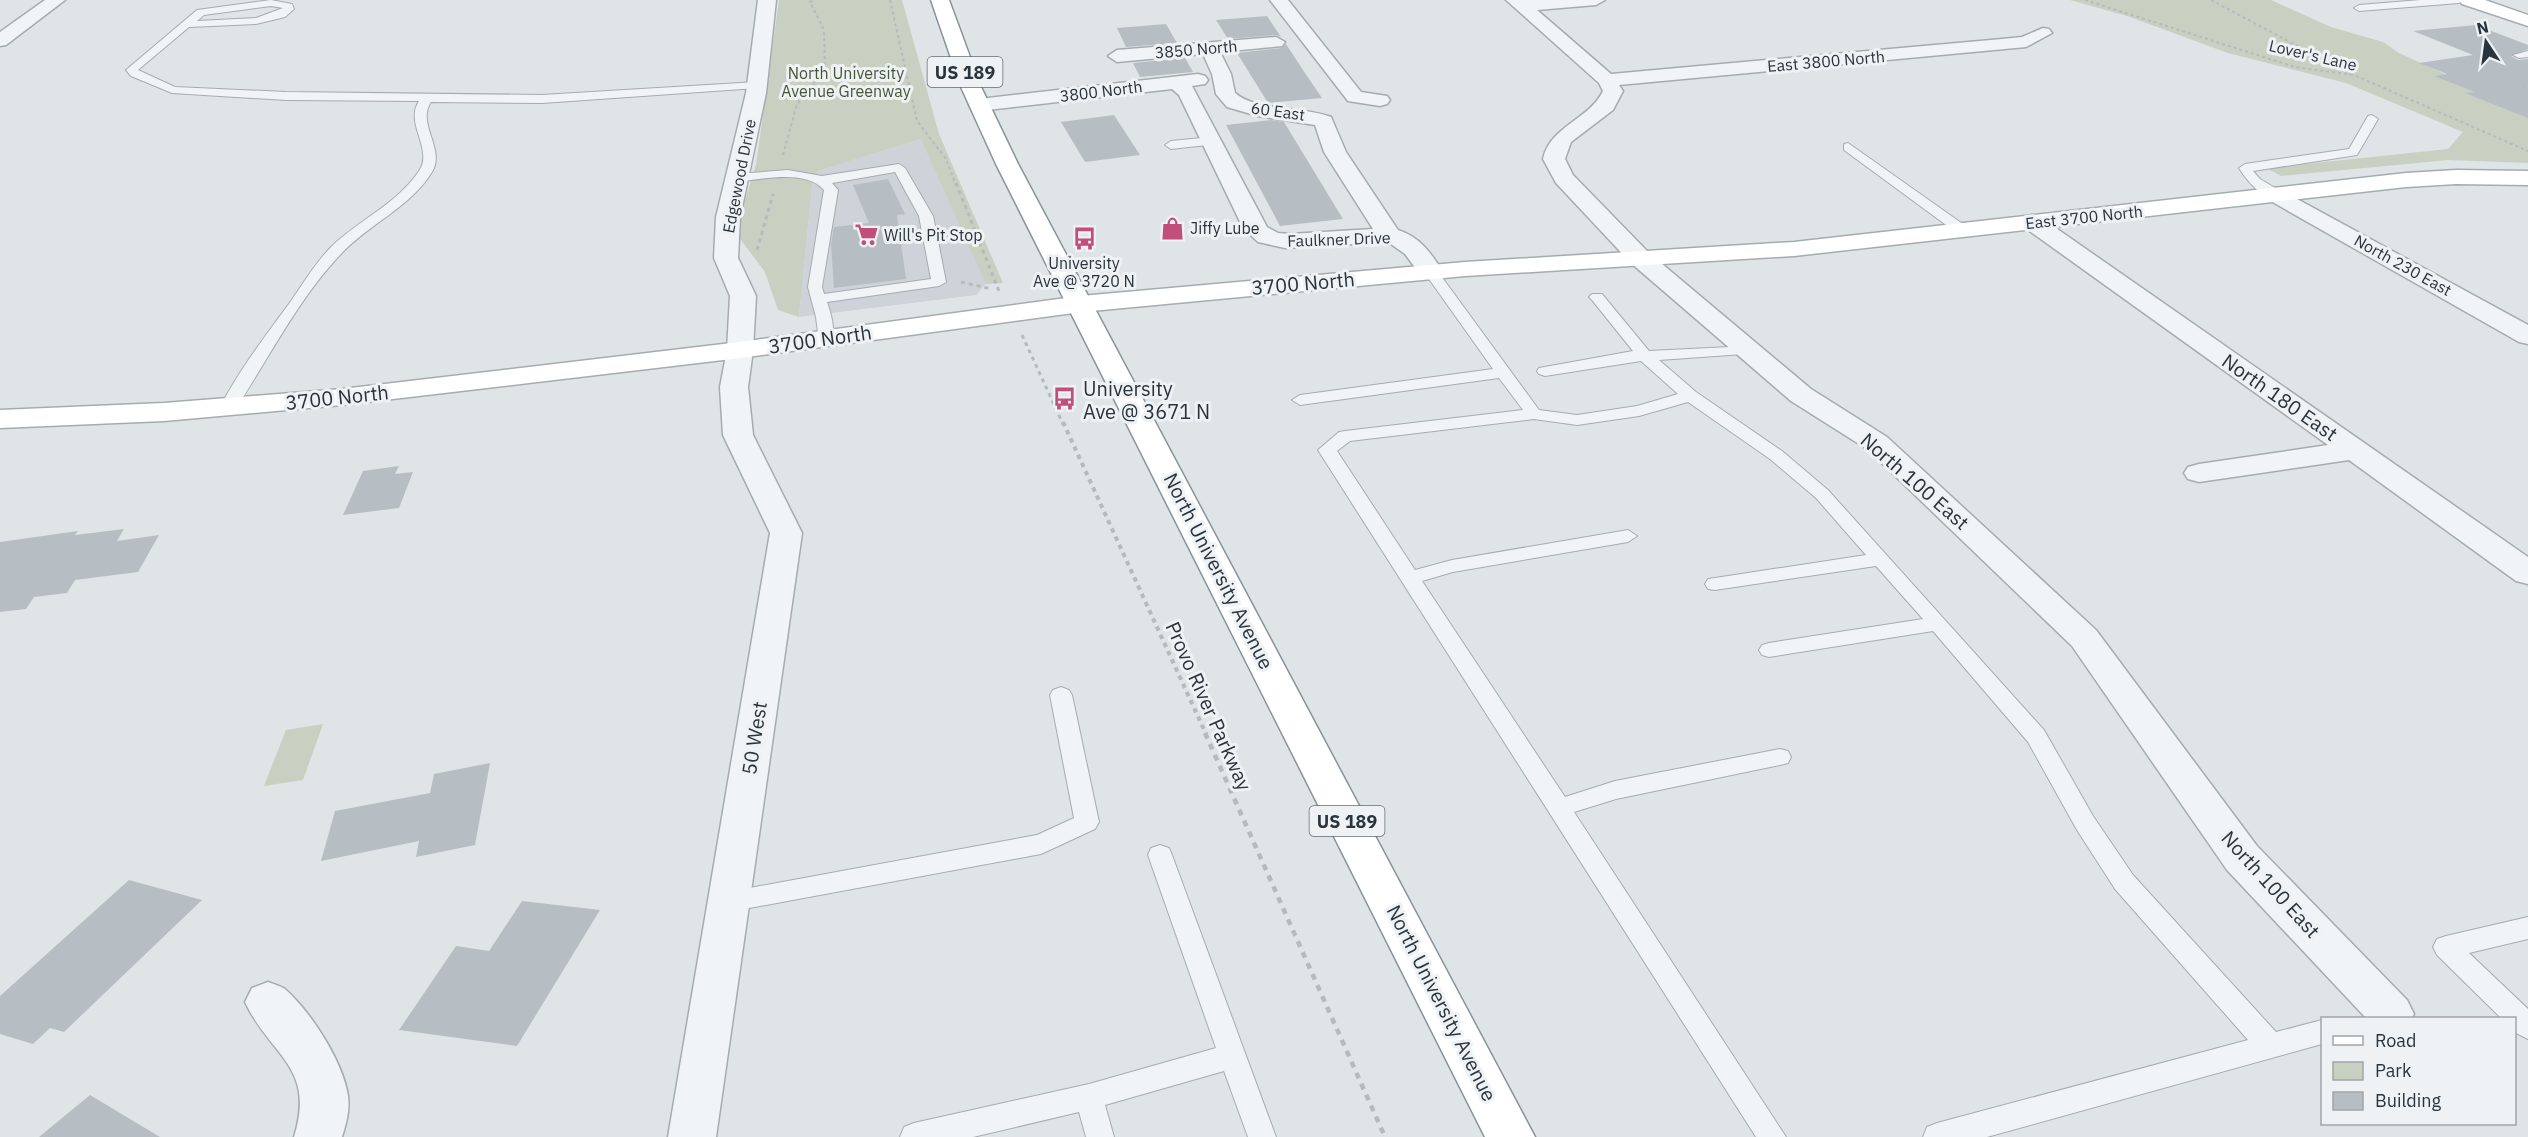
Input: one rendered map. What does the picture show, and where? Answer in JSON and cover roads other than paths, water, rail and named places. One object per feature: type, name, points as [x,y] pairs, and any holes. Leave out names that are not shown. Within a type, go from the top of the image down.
[{"type":"main road","name":"North University Avenue","points":[[940,0],[952,38],[979,105],[1511,1137]]},
{"type":"main road","points":[[2468,0],[2528,21]]},
{"type":"main road","name":"East 3700 North","points":[[1640,258],[1794,249],[2456,177],[2528,178]]},
{"type":"main road","name":"3700 North","points":[[0,419],[228,407],[342,397],[825,338],[1004,302],[1081,304],[1431,272],[1640,258]]},
{"type":"street","points":[[0,41],[56,0]]},
{"type":"street","name":"Edgewood Drive","points":[[740,350],[743,296],[726,258],[728,217],[757,85],[767,0]]},
{"type":"street","points":[[1279,0],[1355,97],[1380,100]]},
{"type":"street","points":[[1518,3],[1596,0]]},
{"type":"street","points":[[1518,3],[1607,80]]},
{"type":"street","name":"East 3800 North","points":[[1607,80],[2002,45],[2026,42],[2043,33]]},
{"type":"street","name":"3850 North","points":[[1117,56],[1276,42]]},
{"type":"street","name":"60 East","points":[[1209,48],[1223,77],[1227,97],[1239,105],[1307,114],[1324,122],[1335,152],[1389,235]]},
{"type":"street","name":"3800 North","points":[[979,105],[1162,83],[1178,84],[1223,77]]},
{"type":"street","name":"North 100 East","points":[[1607,80],[1613,91],[1612,98],[1606,106],[1564,138],[1556,149],[1554,159],[1564,178],[1640,258],[1744,349],[1801,395],[1877,443],[2084,639],[2242,858],[2382,1016]]},
{"type":"street","name":"Faulkner Drive","points":[[1178,84],[1187,92],[1255,228],[1268,238],[1290,241],[1389,235],[1413,246],[1431,272]]},
{"type":"street","name":"North 230 East","points":[[2277,195],[2528,336]]},
{"type":"street","name":"North 180 East","points":[[2032,222],[2528,573]]},
{"type":"street","name":"50 West","points":[[692,1137],[786,533],[738,435],[734,387],[740,350]]},
{"type":"street","points":[[2199,473],[2357,450]]},
{"type":"street","points":[[268,1002],[318,1066],[325,1092],[318,1137]]},
{"type":"lane","points":[[206,0],[201,12],[134,67],[132,70],[135,74],[162,83],[172,90],[286,96],[542,99],[757,85]]},
{"type":"lane","points":[[2373,0],[2391,7]]},
{"type":"lane","points":[[2359,8],[2459,0]]},
{"type":"lane","points":[[186,24],[263,20],[276,18],[289,9],[288,6],[271,3],[201,12]]},
{"type":"lane","points":[[228,407],[258,357],[331,255],[402,196],[430,165],[419,116],[422,103],[427,98]]},
{"type":"lane","points":[[2277,195],[2255,182],[2245,168],[2270,162],[2353,152],[2372,119]]},
{"type":"lane","points":[[1171,145],[1212,141]]},
{"type":"lane","points":[[1848,147],[1962,230]]},
{"type":"lane","points":[[737,178],[790,175],[822,180],[899,168],[926,216],[939,282],[818,298]]},
{"type":"lane","points":[[822,180],[831,190],[815,287],[825,317],[825,338]]},
{"type":"lane","points":[[1431,272],[1534,414]]},
{"type":"lane","points":[[1597,297],[1645,356],[1690,396],[1776,455],[1822,494],[2036,736],[2085,823],[2124,882],[2271,1046]]},
{"type":"lane","points":[[1545,371],[1645,356],[1744,349]]},
{"type":"lane","points":[[1300,400],[1504,372]]},
{"type":"lane","points":[[1690,396],[1639,411],[1577,420],[1534,414],[1345,436],[1327,450],[1772,1137]]},
{"type":"lane","points":[[1410,578],[1452,566],[1628,536]]},
{"type":"lane","points":[[1715,584],[1880,559]]},
{"type":"lane","points":[[1769,650],[1938,623]]},
{"type":"lane","points":[[728,902],[1041,843],[1087,822],[1061,695]]},
{"type":"lane","points":[[1559,808],[1615,790],[1780,758]]},
{"type":"lane","points":[[1160,855],[1262,1137]]},
{"type":"lane","points":[[2528,928],[2446,947],[2528,1027]]},
{"type":"lane","points":[[1937,1137],[2321,1032]]},
{"type":"lane","points":[[914,1137],[1089,1096],[1232,1056]]},
{"type":"lane","points":[[1089,1096],[1100,1137]]},
{"type":"place","name":"Jiffy Lube","points":[[1172,228]]},
{"type":"place","name":"Will's Pit Stop","points":[[866,235]]},
{"type":"place","name":"University Ave @ 3720 N","points":[[1084,238]]},
{"type":"place","name":"University Ave @ 3671 N","points":[[1065,399]]},
{"type":"park label","name":"North University Avenue Greenway","points":[[846,82]]}]
